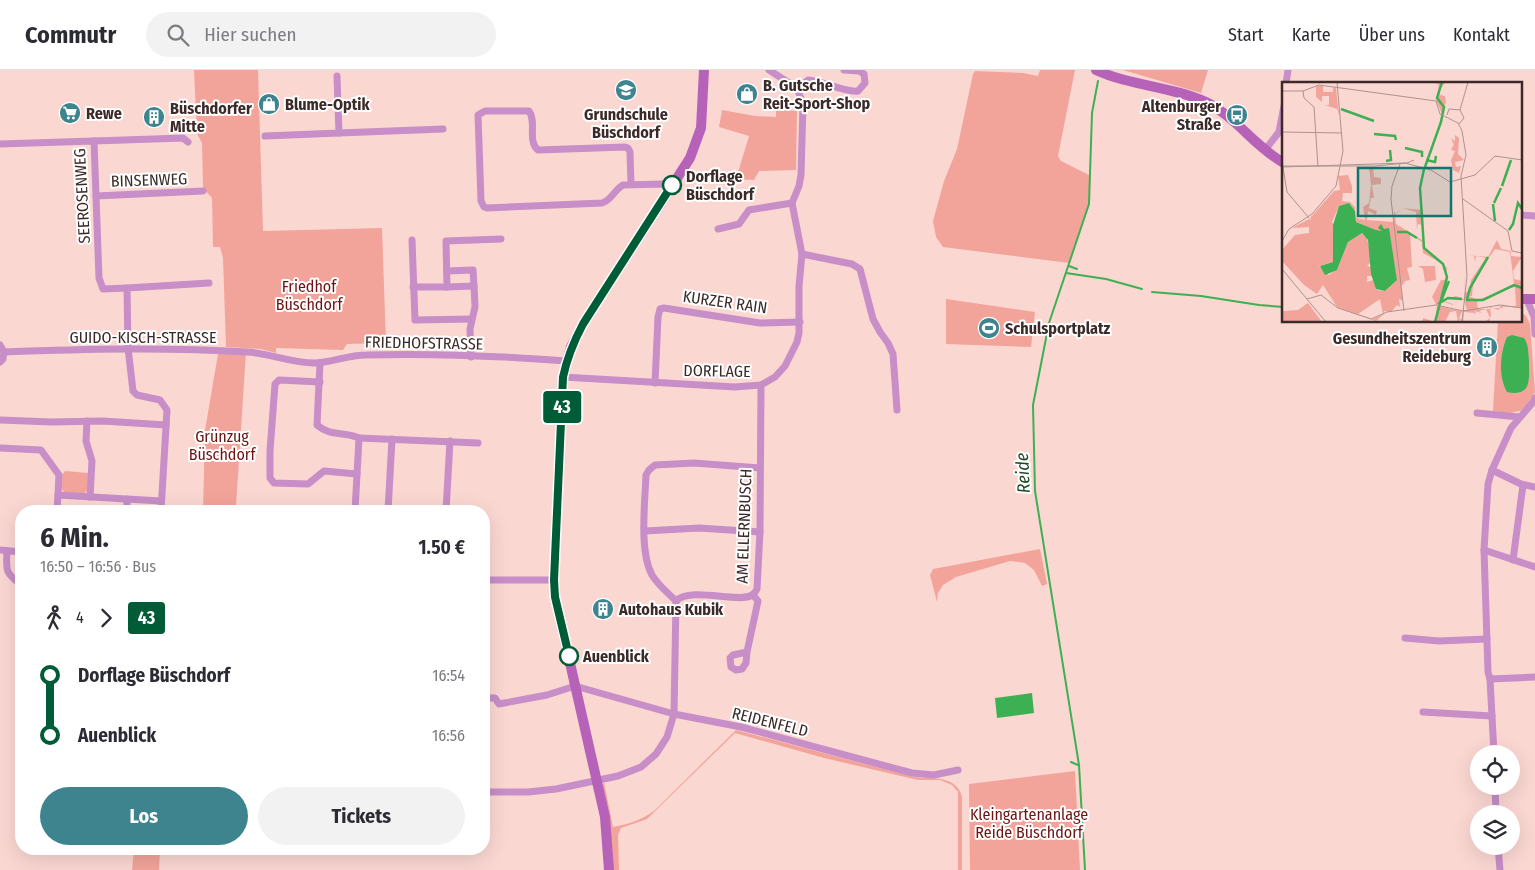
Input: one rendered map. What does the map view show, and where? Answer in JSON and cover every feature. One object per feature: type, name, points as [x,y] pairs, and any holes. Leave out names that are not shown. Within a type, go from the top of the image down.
[{"type":"street","points":[[609,870],[605,817],[555,597],[554,580],[563,377],[571,347],[583,324],[690,158],[699,135],[703,114],[704,70]]},
{"type":"street","points":[[718,230],[739,224],[749,210],[792,203],[800,186],[803,104],[797,88],[769,70]]},
{"type":"street","points":[[797,88],[808,80],[850,91],[858,91],[865,83],[864,74],[859,71],[844,70]]},
{"type":"street","points":[[1096,70],[1182,94],[1206,103],[1234,121],[1265,150],[1282,162]]},
{"type":"street","points":[[336,76],[339,133]]},
{"type":"street","points":[[632,185],[630,152],[628,148],[538,150],[533,145],[532,115],[529,111],[485,112],[478,115],[481,201],[487,208],[602,203],[608,201],[619,188],[632,185],[672,185]]},
{"type":"street","points":[[1265,150],[1279,132],[1282,116]]},
{"type":"street","points":[[265,136],[443,129]]},
{"type":"street","points":[[94,141],[183,138],[188,142]]},
{"type":"street","name":"SEEROSENWEG","points":[[0,144],[94,141],[99,278],[103,289],[127,288]]},
{"type":"street","name":"BINSENWEG","points":[[96,196],[203,191]]},
{"type":"street","name":"DORFLAGE","points":[[563,377],[735,387],[762,385],[780,373],[797,342],[800,322],[799,286],[802,254],[792,203]]},
{"type":"street","points":[[1522,215],[1535,216]]},
{"type":"street","points":[[448,287],[446,242],[501,239]]},
{"type":"street","points":[[412,240],[415,320],[471,319]]},
{"type":"street","points":[[802,254],[852,264],[860,269],[873,319],[893,354],[897,410]]},
{"type":"street","points":[[447,271],[473,270],[475,307],[470,329],[471,356]]},
{"type":"street","points":[[58,495],[161,502],[167,410],[160,400],[137,395],[133,391],[128,348],[127,288],[209,283]]},
{"type":"street","points":[[413,287],[474,286]]},
{"type":"street","points":[[1528,300],[1534,313],[1535,334]]},
{"type":"street","name":"KURZER RAIN","points":[[655,383],[660,309],[667,308],[760,323],[800,322]]},
{"type":"street","points":[[0,345],[4,352],[0,362]]},
{"type":"street","name":"GUIDO-KISCH-STRASSE","points":[[4,352],[128,348],[246,352],[282,358]]},
{"type":"street","name":"FRIEDHOFSTRASSE","points":[[282,358],[311,363],[366,355],[471,356],[567,361]]},
{"type":"street","points":[[320,363],[317,425],[326,433],[347,434],[359,438],[478,443]]},
{"type":"street","points":[[320,382],[279,380],[275,384],[270,478],[274,483],[308,484],[324,471],[357,474]]},
{"type":"street","name":"AM ELLERNBUSCH","points":[[676,600],[685,596],[708,595],[746,598],[753,595],[757,589],[760,532],[762,385]]},
{"type":"street","points":[[1494,745],[1488,672],[1484,550],[1488,484],[1492,470],[1511,428],[1535,398]]},
{"type":"street","points":[[1477,413],[1520,417]]},
{"type":"street","points":[[0,420],[87,421],[166,425]]},
{"type":"street","points":[[87,421],[86,441],[92,461],[90,497]]},
{"type":"street","points":[[355,505],[359,438]]},
{"type":"street","points":[[388,505],[392,439]]},
{"type":"street","points":[[446,505],[450,441]]},
{"type":"street","points":[[0,448],[41,450],[59,475],[57,505]]},
{"type":"street","points":[[490,792],[528,792],[556,789],[618,776],[641,767],[656,754],[667,737],[674,714],[676,600],[662,588],[652,575],[647,561],[644,545],[646,475],[655,465],[694,463],[760,468]]},
{"type":"street","points":[[1492,470],[1523,485],[1535,487]]},
{"type":"street","points":[[1513,560],[1523,485]]},
{"type":"street","points":[[128,499],[128,505]]},
{"type":"street","points":[[645,531],[699,528],[760,532]]},
{"type":"street","points":[[1484,550],[1535,567]]},
{"type":"street","points":[[4,551],[6,570],[15,580]]},
{"type":"street","points":[[490,580],[554,580]]},
{"type":"street","points":[[747,652],[758,601],[753,595]]},
{"type":"street","points":[[1405,638],[1439,641],[1487,639]]},
{"type":"street","points":[[1490,679],[1535,677]]},
{"type":"street","points":[[490,698],[494,698],[499,704],[547,696],[575,686]]},
{"type":"street","name":"REIDENFELD","points":[[575,686],[674,714],[741,727],[912,773],[934,776],[958,770]]},
{"type":"street","points":[[1422,712],[1492,716]]},
{"type":"street","points":[[1499,855],[1500,870]]},
{"type":"green space","name":"Friedhof Büschdorf","points":[[194,70],[258,70],[263,231],[382,228],[386,343],[347,344],[343,350],[276,348],[276,353],[261,349],[226,347],[223,258],[220,247],[213,247],[212,198],[203,188],[202,143],[197,134]]},
{"type":"green space","points":[[1040,70],[1075,70],[1058,156],[1061,161],[1089,175],[1089,204],[1069,263],[943,247],[936,237],[933,221],[944,181],[957,149],[973,74],[975,71],[1023,73],[1038,76]]},
{"type":"green space","points":[[1123,70],[1208,70],[1201,93]]},
{"type":"green space","points":[[776,109],[797,111],[796,170],[759,171],[754,180],[736,179],[749,136],[719,127],[722,110],[755,116],[776,117]]},
{"type":"green space","name":"Schulsportplatz","points":[[946,299],[1035,312],[1031,347],[946,344]]},
{"type":"green space","points":[[1522,313],[1530,324],[1535,391],[1524,410],[1510,413],[1493,411],[1498,322],[1522,322]]},
{"type":"green space","name":"Grünzug Büschdorf","points":[[246,352],[236,505],[203,505],[205,430],[218,354]]},
{"type":"green space","points":[[65,471],[88,473],[88,489],[86,492],[83,494],[65,493],[61,488],[62,475]]},
{"type":"green space","points":[[1040,549],[1047,584],[1042,586],[1034,570],[1025,563],[1010,561],[956,577],[943,585],[938,593],[937,602],[930,575],[933,569]]},
{"type":"green space","points":[[736,730],[914,777],[936,778],[955,785],[962,797],[962,870],[958,870],[958,792],[952,785],[940,780],[918,780],[824,758],[735,733],[647,819],[621,828],[618,835],[619,870],[612,870],[602,786],[604,782],[613,827],[635,821],[655,810]]},
{"type":"green space","name":"Kleingartenanlage Reide Büschdorf","points":[[1075,771],[1080,870],[970,870],[969,784]]},
{"type":"green space","points":[[133,855],[160,855],[159,870],[132,870]]},
{"type":"shaded area","points":[[1512,335],[1524,338],[1526,341],[1529,361],[1529,380],[1527,386],[1521,392],[1515,393],[1507,392],[1501,372],[1505,343],[1507,337]]},
{"type":"shaded area","points":[[1032,693],[1034,713],[997,718],[995,698]]},
{"type":"waterway","name":"Reide","points":[[1085,870],[1079,765],[1035,491],[1033,405],[1049,323],[1089,204],[1092,113],[1098,81]]},
{"type":"waterway","points":[[1069,266],[1077,269]]},
{"type":"waterway","points":[[1066,273],[1106,279],[1142,289]]},
{"type":"waterway","points":[[1152,292],[1201,296],[1282,307]]},
{"type":"waterway","points":[[1071,762],[1078,765]]},
{"type":"bus line","name":"43","points":[[569,656],[555,597],[554,580],[563,377],[571,347],[583,324],[672,185]]},
{"type":"place","name":"Grundschule Büschdorf","points":[[626,90]]},
{"type":"place","name":"B. Gutsche Reit-Sport-Shop","points":[[747,94]]},
{"type":"place","name":"Blume-Optik","points":[[269,104]]},
{"type":"place","name":"Rewe","points":[[70,113]]},
{"type":"place","name":"Altenburger Straße","points":[[1237,115]]},
{"type":"place","name":"Büschdorfer Mitte","points":[[154,117]]},
{"type":"place","name":"Dorflage Büschdorf","points":[[672,185]]},
{"type":"place","name":"Schulsportplatz","points":[[989,328]]},
{"type":"place","name":"Gesundheitszentrum Reideburg","points":[[1487,347]]},
{"type":"place","name":"Autohaus Kubik","points":[[603,609]]},
{"type":"place","name":"Auenblick","points":[[569,656]]}]
